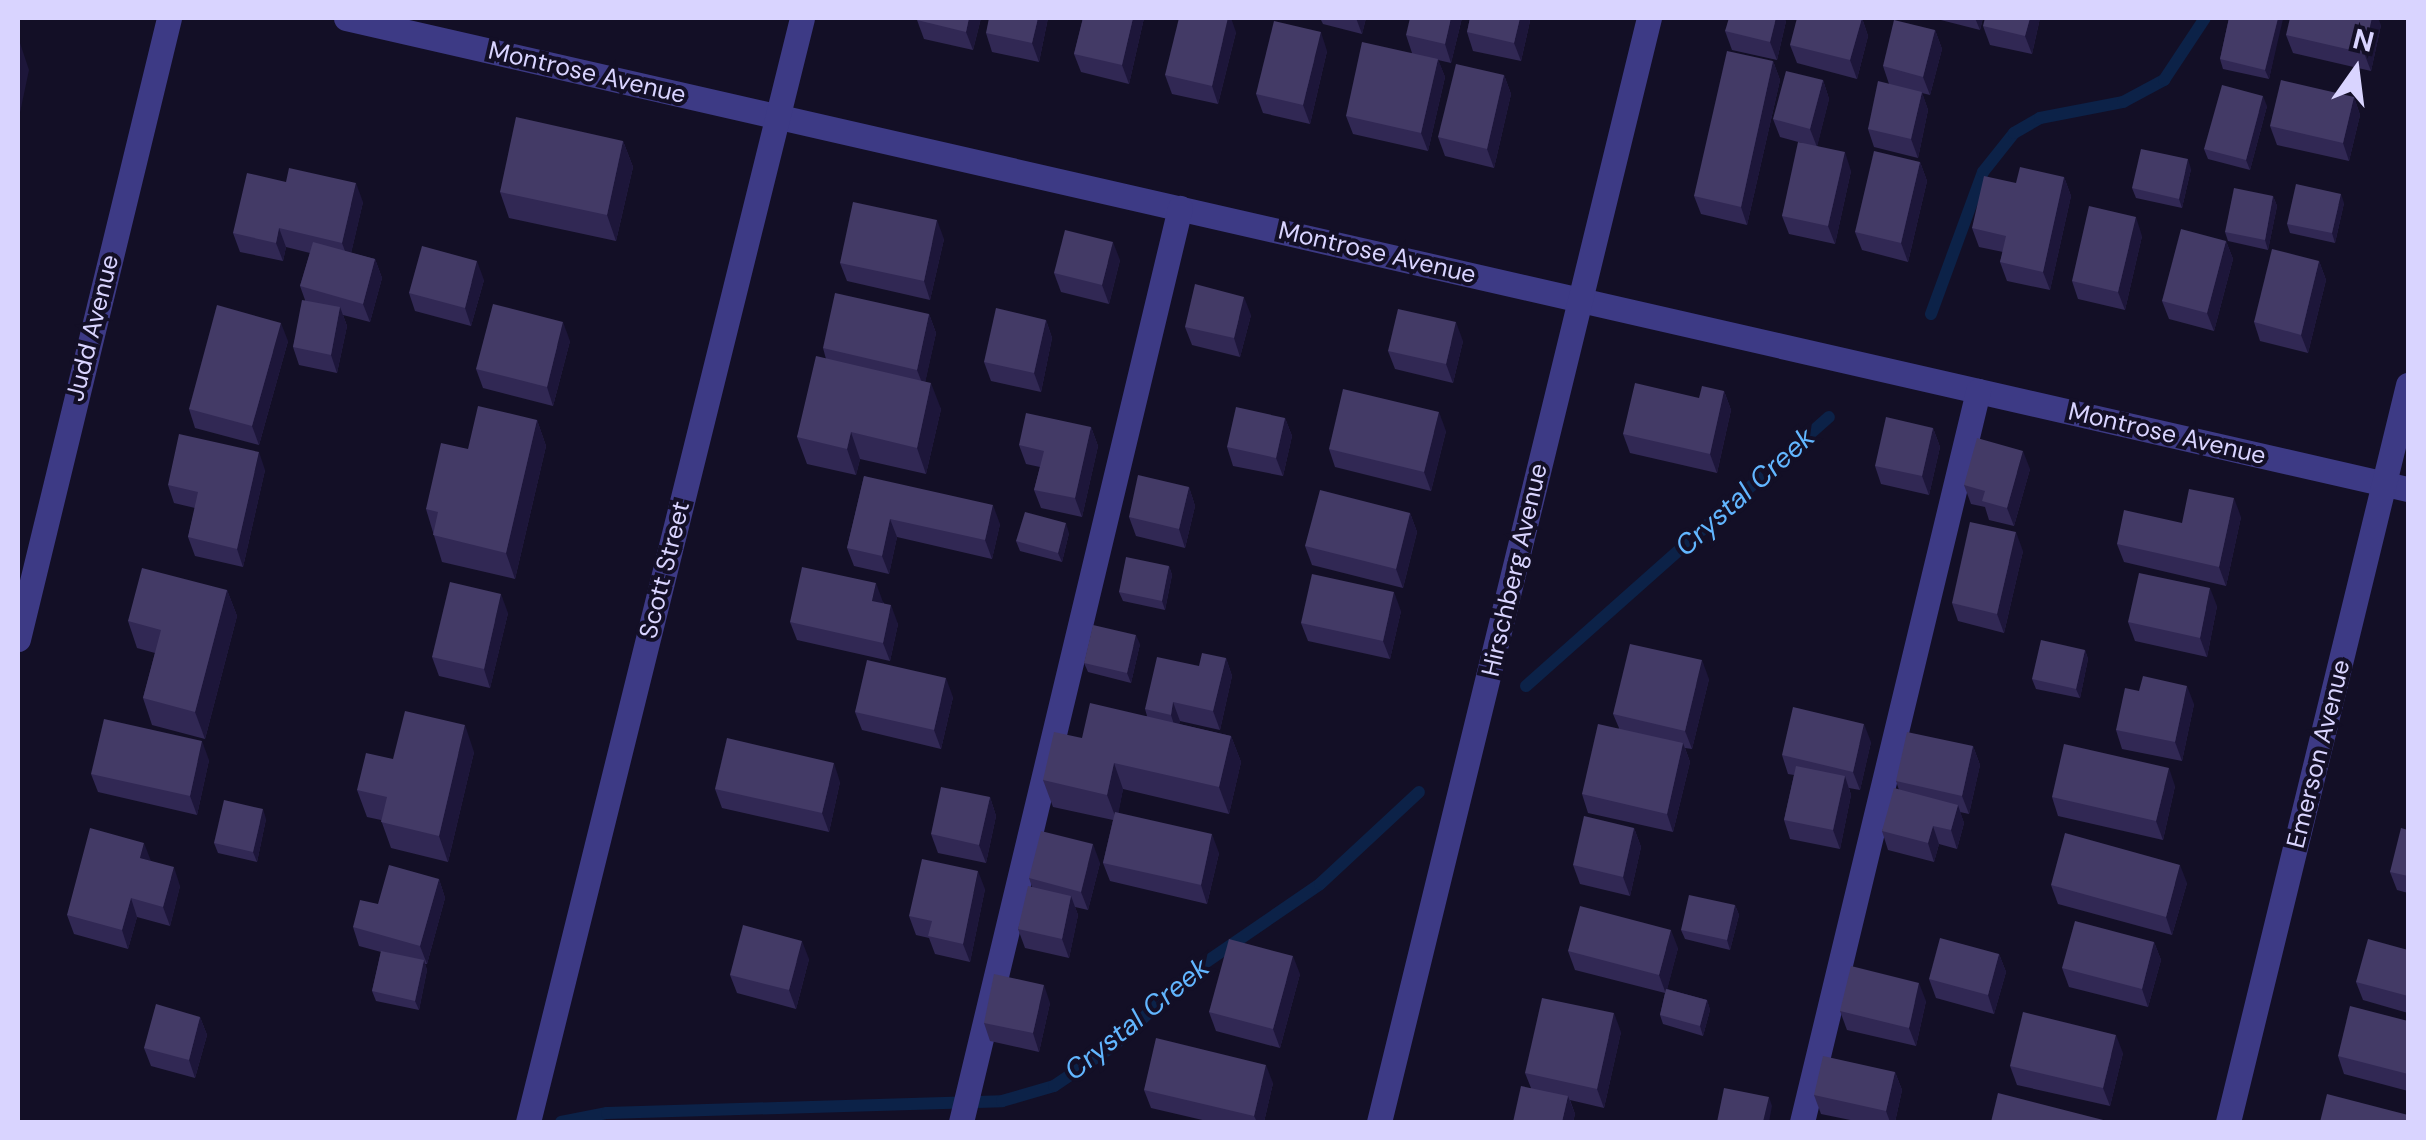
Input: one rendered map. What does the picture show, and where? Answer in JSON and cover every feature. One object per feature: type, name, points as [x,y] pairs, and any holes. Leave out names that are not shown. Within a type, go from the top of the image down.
[{"type":"street","name":"Judd Avenue","points":[[18,639],[169,18]]},
{"type":"street","name":"Montrose Avenue","points":[[346,18],[2397,487]]},
{"type":"street","name":"Scott Street","points":[[528,1122],[802,18]]},
{"type":"street","name":"Hirschberg Avenue","points":[[1379,1122],[1649,18]]},
{"type":"street","points":[[961,1121],[1180,208]]},
{"type":"street","name":"Emerson Avenue","points":[[2228,1122],[2397,487],[2408,385]]},
{"type":"street","points":[[1802,1122],[1978,391]]},
{"type":"building","points":[[918,18],[969,18],[966,32]]},
{"type":"building","points":[[989,18],[1038,18],[1032,43],[986,33]]},
{"type":"building","points":[[1083,18],[1133,18],[1122,65],[1074,54]]},
{"type":"building","points":[[1179,18],[1228,18],[1212,86],[1165,75]]},
{"type":"building","points":[[1410,18],[1451,18],[1445,44],[1406,35]]},
{"type":"building","points":[[1470,18],[1520,18],[1514,43],[1467,32]]},
{"type":"building","points":[[1729,18],[1776,18],[1770,42],[1725,31]]},
{"type":"building","points":[[1797,18],[1862,18],[1850,60],[1790,45]]},
{"type":"building","points":[[1985,18],[2030,18],[2025,36],[1983,26]]},
{"type":"building","points":[[2229,18],[2278,18],[2265,70],[2220,59]]},
{"type":"building","points":[[2290,18],[2372,18],[2364,53],[2286,35]]},
{"type":"building","points":[[1894,20],[1935,30],[1923,77],[1883,66]]},
{"type":"building","points":[[1274,21],[1321,32],[1303,105],[1256,94]]},
{"type":"building","points":[[1362,42],[1438,59],[1421,133],[1346,116]]},
{"type":"building","points":[[1727,51],[1773,61],[1741,207],[1694,196]]},
{"type":"building","points":[[1456,64],[1504,75],[1487,149],[1438,137]]},
{"type":"building","points":[[1786,71],[1823,80],[1810,129],[1773,119]]},
{"type":"building","points":[[2281,80],[2354,97],[2343,143],[2270,126]]},
{"type":"building","points":[[1878,81],[1922,92],[1911,139],[1868,129]]},
{"type":"building","points":[[2222,85],[2263,96],[2246,160],[2204,149]]},
{"type":"building","points":[[516,117],[623,141],[607,215],[500,192]]},
{"type":"building","points":[[1798,142],[1845,152],[1828,226],[1782,216]]},
{"type":"building","points":[[2141,149],[2188,159],[2179,199],[2132,188]]},
{"type":"building","points":[[1874,151],[1920,162],[1901,243],[1855,232]]},
{"type":"building","points":[[2020,167],[2064,177],[2043,272],[2000,262],[2006,236],[1972,228],[1984,176],[2016,183]]},
{"type":"building","points":[[289,168],[356,183],[342,243],[279,228],[276,243],[233,233],[247,173],[286,182]]},
{"type":"building","points":[[2296,184],[2341,194],[2332,233],[2287,224]]},
{"type":"building","points":[[2234,188],[2273,196],[2265,240],[2225,232]]},
{"type":"building","points":[[853,202],[937,220],[924,281],[840,263]]},
{"type":"building","points":[[2089,206],[2136,217],[2118,292],[2072,281]]},
{"type":"building","points":[[2181,229],[2226,241],[2207,313],[2162,301]]},
{"type":"building","points":[[1065,230],[1113,242],[1102,285],[1054,273]]},
{"type":"building","points":[[313,242],[375,259],[363,304],[300,286]]},
{"type":"building","points":[[422,246],[477,261],[465,308],[409,293]]},
{"type":"building","points":[[2272,249],[2319,261],[2301,335],[2254,322]]},
{"type":"building","points":[[1195,284],[1244,297],[1234,338],[1185,327]]},
{"type":"building","points":[[835,293],[929,314],[917,370],[823,348]]},
{"type":"building","points":[[302,300],[340,307],[331,355],[293,347]]},
{"type":"building","points":[[493,304],[563,322],[547,387],[476,369]]},
{"type":"building","points":[[217,305],[281,323],[252,426],[189,409]]},
{"type":"building","points":[[996,308],[1046,320],[1034,373],[984,362]]},
{"type":"building","points":[[1398,309],[1456,322],[1446,364],[1388,351]]},
{"type":"building","points":[[816,356],[931,383],[917,448],[851,432],[847,449],[797,437]]},
{"type":"building","points":[[1635,383],[1699,398],[1702,386],[1724,391],[1710,454],[1623,434]]},
{"type":"building","points":[[1343,389],[1439,412],[1424,472],[1329,449]]},
{"type":"building","points":[[478,406],[537,420],[506,553],[433,535],[438,512],[426,509],[441,443],[468,449]]},
{"type":"building","points":[[1236,407],[1285,418],[1276,458],[1227,447]]},
{"type":"building","points":[[1026,413],[1091,427],[1075,498],[1034,490],[1044,451],[1019,445]]},
{"type":"building","points":[[1886,417],[1933,428],[1922,476],[1875,466]]},
{"type":"building","points":[[179,434],[259,452],[237,549],[188,537],[198,492],[168,485]]},
{"type":"building","points":[[1977,438],[2023,451],[2007,508],[1982,501],[1985,491],[1964,485]]},
{"type":"building","points":[[1138,475],[1189,487],[1179,529],[1129,517]]},
{"type":"building","points":[[864,476],[993,505],[985,540],[890,519],[882,556],[847,548]]},
{"type":"building","points":[[2189,489],[2234,498],[2219,567],[2117,544],[2124,510],[2182,523]]},
{"type":"building","points":[[1320,490],[1410,513],[1396,569],[1305,546]]},
{"type":"building","points":[[1025,512],[1066,523],[1058,553],[1016,541]]},
{"type":"building","points":[[1970,522],[2016,532],[1997,614],[1952,603]]},
{"type":"building","points":[[1126,557],[1169,566],[1162,601],[1119,592]]},
{"type":"building","points":[[802,567],[876,583],[872,601],[891,605],[883,643],[790,622]]},
{"type":"building","points":[[142,568],[227,590],[195,712],[143,698],[161,630],[128,621]]},
{"type":"building","points":[[2139,573],[2210,588],[2200,638],[2128,622]]},
{"type":"building","points":[[1312,574],[1394,592],[1383,641],[1301,623]]},
{"type":"building","points":[[450,582],[501,594],[484,669],[432,657]]},
{"type":"building","points":[[1093,625],[1136,635],[1127,673],[1084,663]]},
{"type":"building","points":[[2041,640],[2085,650],[2076,689],[2032,679]]},
{"type":"building","points":[[1630,644],[1702,660],[1685,731],[1613,714]]},
{"type":"building","points":[[1202,653],[1226,658],[1213,711],[1173,702],[1171,715],[1145,709],[1157,657],[1199,666]]},
{"type":"building","points":[[867,660],[946,678],[934,730],[855,712]]},
{"type":"building","points":[[2143,676],[2187,686],[2175,742],[2116,730],[2125,688],[2139,691]]},
{"type":"building","points":[[1090,703],[1231,736],[1219,787],[1114,763],[1107,795],[1043,780],[1054,732],[1082,738]]},
{"type":"building","points":[[1793,707],[1864,724],[1853,772],[1782,755]]},
{"type":"building","points":[[405,711],[465,725],[439,836],[381,822],[387,797],[357,790],[366,753],[393,759]]},
{"type":"building","points":[[104,719],[202,741],[190,796],[91,774]]},
{"type":"building","points":[[1598,724],[1683,743],[1667,814],[1582,794]]},
{"type":"building","points":[[1907,732],[1973,746],[1962,796],[1896,781]]},
{"type":"building","points":[[727,738],[834,763],[822,813],[715,789]]},
{"type":"building","points":[[2064,744],[2169,768],[2156,821],[2052,797]]},
{"type":"building","points":[[1796,766],[1845,776],[1833,830],[1784,820]]},
{"type":"building","points":[[941,787],[990,797],[979,845],[931,834]]},
{"type":"building","points":[[1894,788],[1958,805],[1951,830],[1933,826],[1928,843],[1882,831]]},
{"type":"building","points":[[224,800],[263,809],[253,852],[214,843]]},
{"type":"building","points":[[1115,812],[1212,834],[1201,885],[1103,863]]},
{"type":"building","points":[[1584,816],[1634,828],[1623,877],[1573,865]]},
{"type":"building","points":[[90,828],[144,843],[140,858],[174,867],[163,907],[131,898],[122,930],[67,915]]},
{"type":"building","points":[[2401,828],[2408,830],[2408,876],[2390,872]]},
{"type":"building","points":[[1041,831],[1093,844],[1081,892],[1029,878]]},
{"type":"building","points":[[2065,833],[2180,865],[2166,917],[2051,885]]},
{"type":"building","points":[[922,859],[978,871],[963,944],[928,936],[932,921],[909,916]]},
{"type":"building","points":[[389,865],[439,879],[420,946],[353,927],[360,900],[378,904]]},
{"type":"building","points":[[1028,886],[1071,896],[1062,939],[1018,929]]},
{"type":"building","points":[[1689,895],[1735,905],[1727,940],[1681,930]]},
{"type":"building","points":[[1580,906],[1671,930],[1659,975],[1568,951]]},
{"type":"building","points":[[2075,921],[2154,942],[2142,989],[2062,968]]},
{"type":"building","points":[[743,925],[802,941],[789,990],[730,975]]},
{"type":"building","points":[[1940,938],[1999,954],[1988,995],[1929,979]]},
{"type":"building","points":[[1229,939],[1293,956],[1273,1029],[1209,1012]]},
{"type":"building","points":[[2368,939],[2408,950],[2408,996],[2356,982]]},
{"type":"building","points":[[381,951],[424,960],[415,1001],[372,991]]},
{"type":"building","points":[[1851,966],[1919,983],[1909,1028],[1840,1011]]},
{"type":"building","points":[[994,974],[1044,985],[1033,1033],[984,1023]]},
{"type":"building","points":[[1666,989],[1707,1000],[1700,1026],[1660,1015]]},
{"type":"building","points":[[1542,998],[1614,1013],[1597,1089],[1525,1073]]},
{"type":"building","points":[[156,1004],[200,1017],[189,1060],[144,1048]]},
{"type":"building","points":[[2350,1006],[2408,1021],[2408,1074],[2338,1056]]},
{"type":"building","points":[[2023,1012],[2116,1035],[2103,1088],[2010,1066]]},
{"type":"building","points":[[1156,1038],[1266,1065],[1254,1116],[1144,1090]]},
{"type":"building","points":[[1823,1056],[1895,1072],[1886,1111],[1814,1095]]},
{"type":"building","points":[[1521,1086],[1568,1096],[1562,1122],[1513,1122]]},
{"type":"building","points":[[1724,1088],[1769,1097],[1763,1122],[1717,1122]]},
{"type":"building","points":[[1998,1093],[2111,1122],[1991,1122]]},
{"type":"building","points":[[2327,1094],[2408,1115],[2408,1122],[2320,1122]]},
{"type":"waterway","name":"Crystal Creek","points":[[1931,314],[1983,172],[2014,133],[2040,118],[2123,102],[2164,80],[2205,18]]},
{"type":"waterway","name":"Crystal Creek","points":[[1526,686],[1829,417]]},
{"type":"waterway","name":"Crystal Creek","points":[[561,1122],[607,1113],[1002,1101],[1054,1086],[1113,1046],[1196,969],[1320,884],[1419,792]]}]
